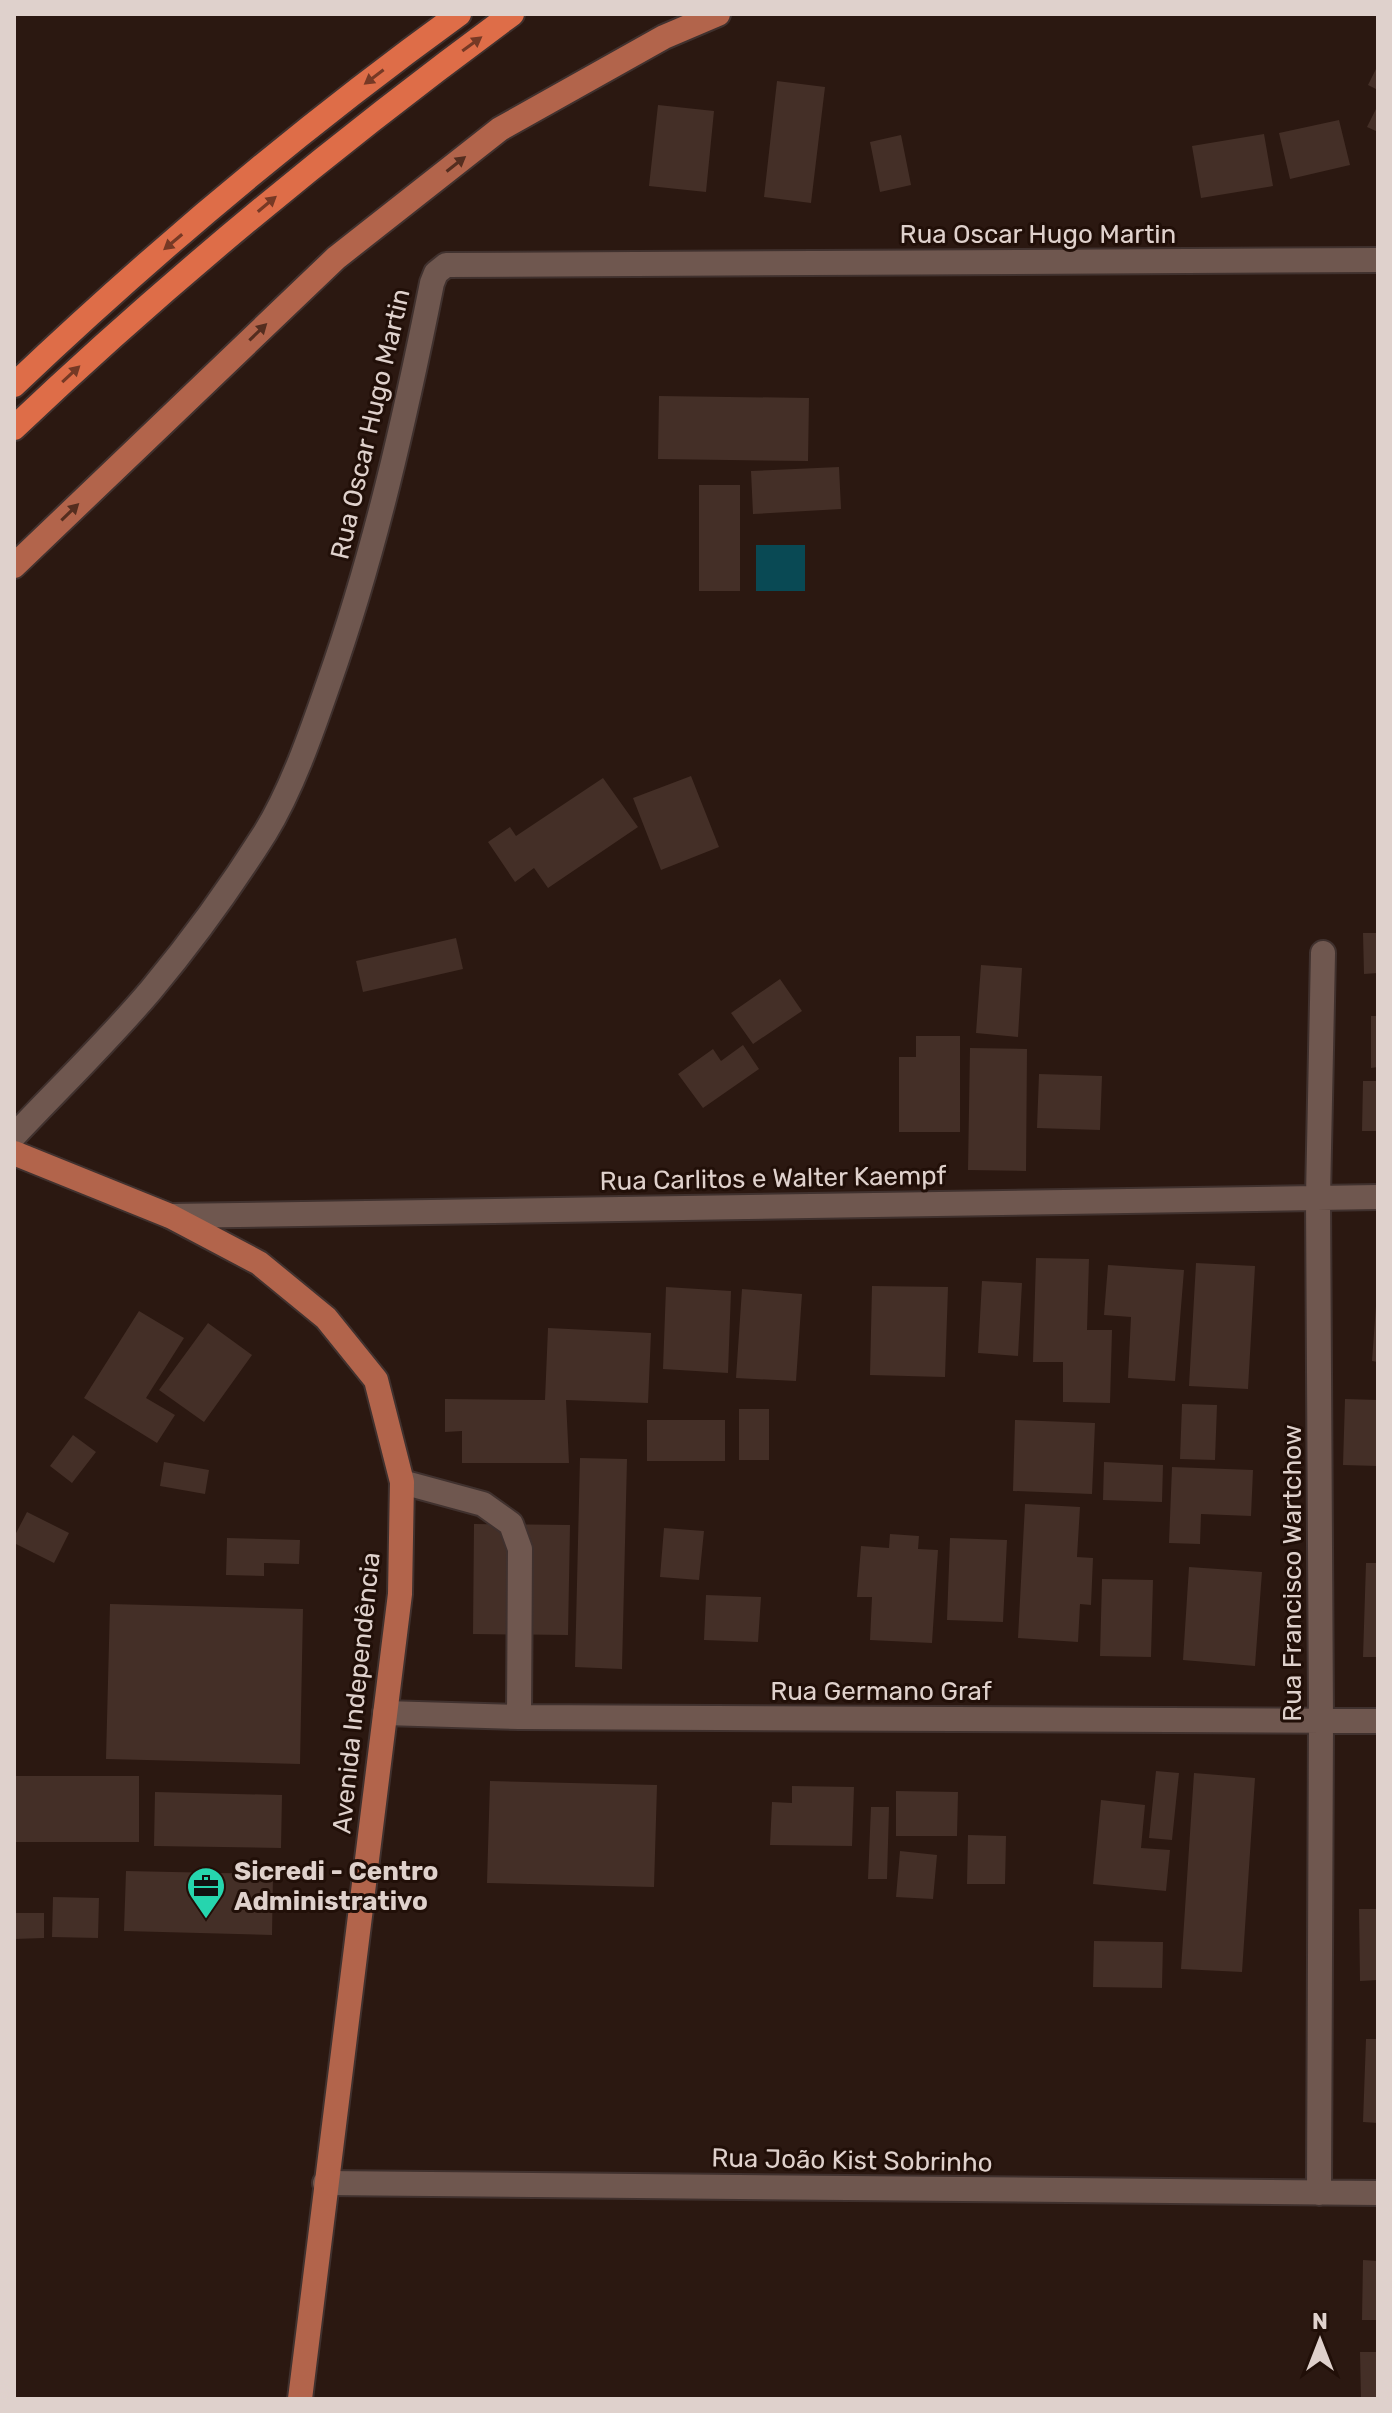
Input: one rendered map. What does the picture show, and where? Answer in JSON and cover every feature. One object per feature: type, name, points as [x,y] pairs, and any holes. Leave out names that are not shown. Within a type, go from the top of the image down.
[{"type":"highway","points":[[14,385],[160,253],[275,156],[459,14]]},
{"type":"highway","points":[[14,428],[113,336],[294,180],[370,119],[512,14]]},
{"type":"main road","points":[[14,566],[359,239],[500,129],[664,37],[718,14]]},
{"type":"main road","name":"Avenida Independência","points":[[14,1153],[170,1216],[259,1263],[326,1318],[376,1380],[402,1482],[400,1594],[300,2399]]},
{"type":"street","name":"Rua Oscar Hugo Martin","points":[[14,1136],[151,991],[217,904],[266,831],[310,737],[346,635],[398,442],[432,283],[436,273],[446,265],[1378,260]]},
{"type":"street","name":"Rua Francisco Wartchow","points":[[1319,2193],[1321,1721],[1318,1197],[1323,953]]},
{"type":"street","name":"Rua Carlitos e Walter Kaempf","points":[[170,1216],[1378,1197]]},
{"type":"street","points":[[402,1482],[483,1504],[511,1524],[520,1549],[519,1717]]},
{"type":"street","name":"Rua Germano Graf","points":[[385,1713],[519,1717],[1378,1721]]},
{"type":"street","name":"Rua João Kist Sobrinho","points":[[325,2183],[1378,2193]]},
{"type":"water","points":[[756,545],[805,545],[805,591],[756,591]]},
{"type":"building","points":[[1378,65],[1378,90],[1368,85]]},
{"type":"building","points":[[777,81],[825,87],[811,203],[764,197]]},
{"type":"building","points":[[658,105],[714,111],[706,192],[649,186]]},
{"type":"building","points":[[1378,105],[1378,132],[1367,127]]},
{"type":"building","points":[[1339,120],[1350,165],[1290,179],[1279,133]]},
{"type":"building","points":[[1264,134],[1273,186],[1201,198],[1192,146]]},
{"type":"building","points":[[901,135],[911,185],[880,192],[870,142]]},
{"type":"building","points":[[659,396],[809,398],[808,461],[658,459]]},
{"type":"building","points":[[839,467],[841,509],[753,514],[751,471]]},
{"type":"building","points":[[699,485],[740,485],[740,591],[699,591]]},
{"type":"building","points":[[691,776],[719,847],[661,870],[633,798]]},
{"type":"building","points":[[603,778],[638,827],[548,888],[534,868],[515,882],[488,842],[510,827],[516,836]]},
{"type":"building","points":[[1363,933],[1378,933],[1378,973],[1364,974]]},
{"type":"building","points":[[456,938],[463,969],[363,992],[356,961]]},
{"type":"building","points":[[981,965],[1022,968],[1018,1037],[976,1033]]},
{"type":"building","points":[[780,979],[802,1011],[753,1044],[731,1013]]},
{"type":"building","points":[[1371,1016],[1378,1016],[1378,1067],[1371,1068]]},
{"type":"building","points":[[916,1036],[960,1036],[960,1132],[899,1132],[899,1057],[916,1057]]},
{"type":"building","points":[[743,1045],[759,1069],[703,1108],[678,1074],[713,1049],[721,1061]]},
{"type":"building","points":[[970,1048],[1027,1049],[1026,1171],[968,1170]]},
{"type":"building","points":[[1039,1074],[1102,1076],[1100,1130],[1037,1128]]},
{"type":"building","points":[[1363,1081],[1378,1081],[1378,1131],[1362,1131]]},
{"type":"building","points":[[1036,1258],[1089,1259],[1087,1330],[1112,1330],[1110,1403],[1063,1402],[1063,1362],[1033,1362]]},
{"type":"building","points":[[1196,1263],[1255,1266],[1248,1389],[1189,1386]]},
{"type":"building","points":[[1108,1265],[1184,1270],[1175,1381],[1128,1378],[1131,1317],[1104,1315]]},
{"type":"building","points":[[982,1281],[1022,1283],[1018,1356],[978,1353]]},
{"type":"building","points":[[872,1286],[948,1287],[945,1377],[870,1375]]},
{"type":"building","points":[[666,1287],[731,1291],[728,1373],[663,1369]]},
{"type":"building","points":[[742,1289],[802,1294],[796,1381],[736,1378]]},
{"type":"building","points":[[1378,1306],[1378,1362],[1372,1361]]},
{"type":"building","points":[[139,1311],[184,1338],[146,1398],[175,1415],[157,1443],[84,1398]]},
{"type":"building","points":[[208,1323],[252,1355],[204,1422],[159,1390]]},
{"type":"building","points":[[548,1328],[651,1333],[648,1403],[566,1400],[569,1463],[462,1463],[462,1431],[445,1432],[445,1399],[545,1400]]},
{"type":"building","points":[[1345,1399],[1378,1400],[1378,1466],[1343,1465]]},
{"type":"building","points":[[1182,1404],[1217,1405],[1215,1460],[1180,1459]]},
{"type":"building","points":[[739,1409],[769,1409],[769,1460],[739,1460]]},
{"type":"building","points":[[647,1420],[725,1420],[725,1461],[647,1461]]},
{"type":"building","points":[[1015,1420],[1095,1423],[1092,1494],[1013,1491]]},
{"type":"building","points":[[73,1435],[96,1452],[72,1483],[50,1466]]},
{"type":"building","points":[[580,1458],[627,1459],[622,1669],[575,1667]]},
{"type":"building","points":[[164,1462],[209,1470],[205,1494],[160,1486]]},
{"type":"building","points":[[1104,1462],[1163,1465],[1162,1502],[1103,1500]]},
{"type":"building","points":[[1172,1467],[1253,1470],[1251,1516],[1201,1514],[1200,1544],[1169,1543]]},
{"type":"building","points":[[1025,1504],[1080,1507],[1077,1557],[1093,1558],[1091,1605],[1080,1604],[1078,1642],[1018,1638]]},
{"type":"building","points":[[27,1512],[69,1533],[54,1563],[14,1543]]},
{"type":"building","points":[[474,1524],[570,1525],[568,1635],[473,1634]]},
{"type":"building","points":[[664,1528],[704,1531],[699,1580],[660,1577]]},
{"type":"building","points":[[890,1534],[919,1536],[918,1549],[938,1550],[932,1643],[870,1640],[872,1597],[857,1597],[861,1546],[889,1548]]},
{"type":"building","points":[[227,1538],[300,1540],[299,1564],[264,1563],[264,1576],[226,1575]]},
{"type":"building","points":[[950,1538],[1007,1540],[1003,1622],[947,1620]]},
{"type":"building","points":[[1366,1563],[1378,1563],[1378,1657],[1363,1657]]},
{"type":"building","points":[[1189,1567],[1262,1572],[1255,1666],[1183,1660]]},
{"type":"building","points":[[1102,1579],[1153,1580],[1151,1657],[1100,1656]]},
{"type":"building","points":[[706,1595],[761,1597],[758,1642],[704,1640]]},
{"type":"building","points":[[110,1604],[303,1609],[300,1764],[106,1759]]},
{"type":"building","points":[[1156,1771],[1179,1773],[1172,1840],[1149,1838]]},
{"type":"building","points":[[1194,1773],[1255,1778],[1242,1972],[1181,1969]]},
{"type":"building","points":[[14,1776],[139,1776],[139,1842],[14,1842]]},
{"type":"building","points":[[490,1781],[657,1785],[654,1887],[487,1883]]},
{"type":"building","points":[[792,1786],[854,1787],[852,1846],[770,1845],[772,1802],[792,1803]]},
{"type":"building","points":[[896,1791],[958,1792],[957,1836],[896,1836]]},
{"type":"building","points":[[155,1792],[282,1795],[281,1848],[154,1846]]},
{"type":"building","points":[[1101,1800],[1145,1805],[1141,1848],[1170,1850],[1166,1891],[1093,1884]]},
{"type":"building","points":[[871,1807],[889,1807],[887,1879],[868,1879]]},
{"type":"building","points":[[968,1835],[1006,1836],[1005,1884],[967,1884]]},
{"type":"building","points":[[900,1851],[937,1855],[933,1899],[896,1897]]},
{"type":"building","points":[[126,1871],[273,1874],[272,1935],[124,1931]]},
{"type":"building","points":[[53,1897],[99,1898],[98,1938],[52,1937]]},
{"type":"building","points":[[1359,1909],[1378,1909],[1378,1980],[1360,1981]]},
{"type":"building","points":[[14,1913],[44,1913],[44,1938],[14,1939]]},
{"type":"building","points":[[1094,1941],[1163,1942],[1162,1988],[1093,1987]]},
{"type":"building","points":[[1366,2039],[1378,2039],[1378,2123],[1363,2122]]},
{"type":"building","points":[[1363,2260],[1378,2261],[1378,2320],[1362,2320]]},
{"type":"building","points":[[1360,2352],[1378,2352],[1378,2399],[1361,2399]]},
{"type":"place","name":"Sicredi - Centro Administrativo","points":[[206,1920]]}]
